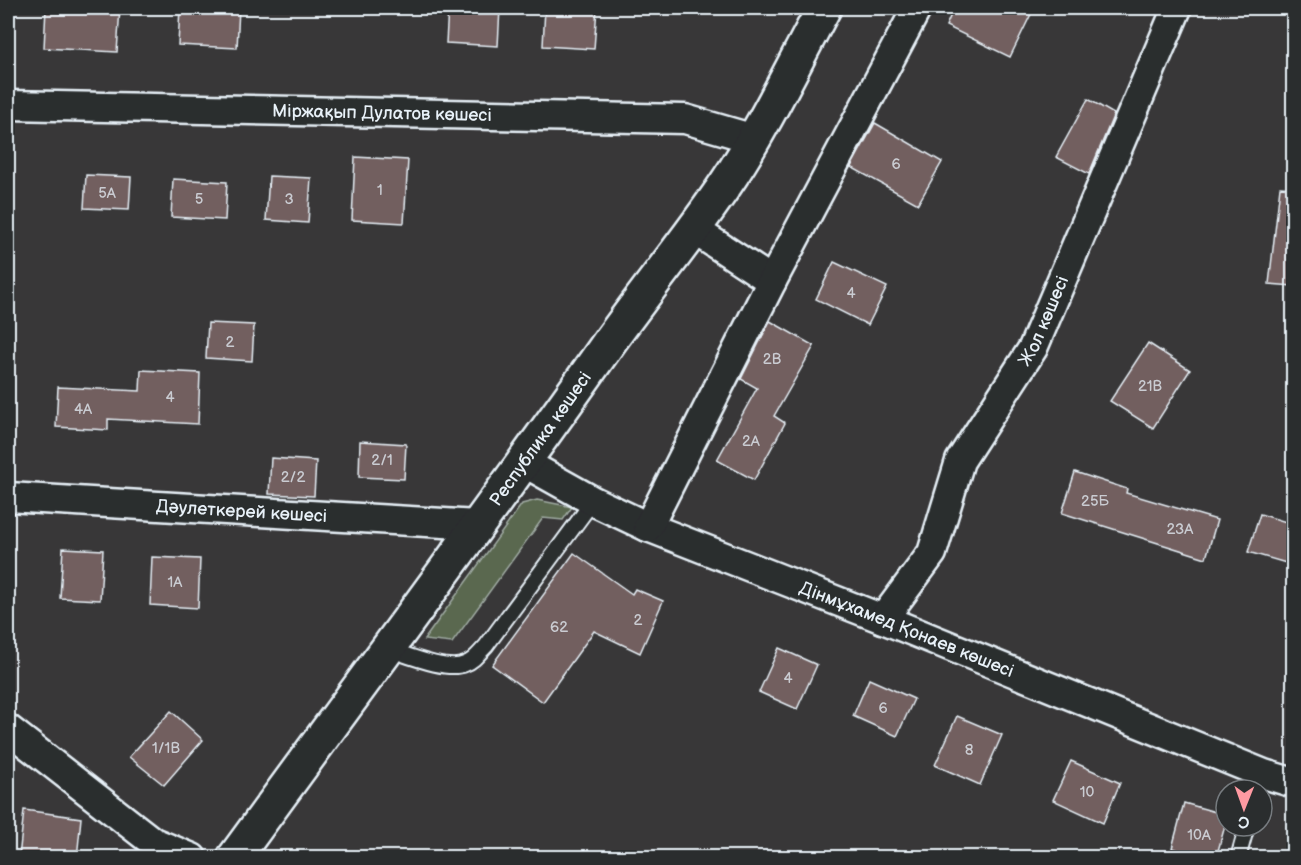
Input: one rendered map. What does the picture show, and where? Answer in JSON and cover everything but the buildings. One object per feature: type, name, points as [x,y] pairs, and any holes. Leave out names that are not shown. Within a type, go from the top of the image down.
[{"type":"main road","name":"Республика көшесі","points":[[234,858],[477,525],[525,463],[613,337],[726,184],[754,139],[824,8]]},
{"type":"street","points":[[648,527],[772,281],[918,8]]},
{"type":"street","name":"Жол көшесі","points":[[883,619],[932,553],[960,461],[1033,348],[1178,8]]},
{"type":"street","name":"Міржақып Дулатов көшесі","points":[[8,105],[685,119],[754,139]]},
{"type":"street","points":[[693,229],[772,281]]},
{"type":"street","name":"Дінмұхамед Қонаев көшесі","points":[[525,463],[593,501],[648,527],[883,619],[1252,778]]},
{"type":"street","name":"Дәулеткерей көшесі","points":[[8,497],[477,525]]},
{"type":"street","points":[[8,729],[153,842],[192,858]]},
{"type":"street","name":"Дінмұхамед Қонаев көшесі","points":[[1274,782],[1293,783]]},
{"type":"lane","points":[[388,649],[452,668],[472,661],[486,646],[593,501]]},
{"type":"lane","points":[[1238,858],[1244,838]]},
{"type":"green space","points":[[537,500],[572,507],[563,520],[543,518],[452,643],[424,640],[522,504]]}]
